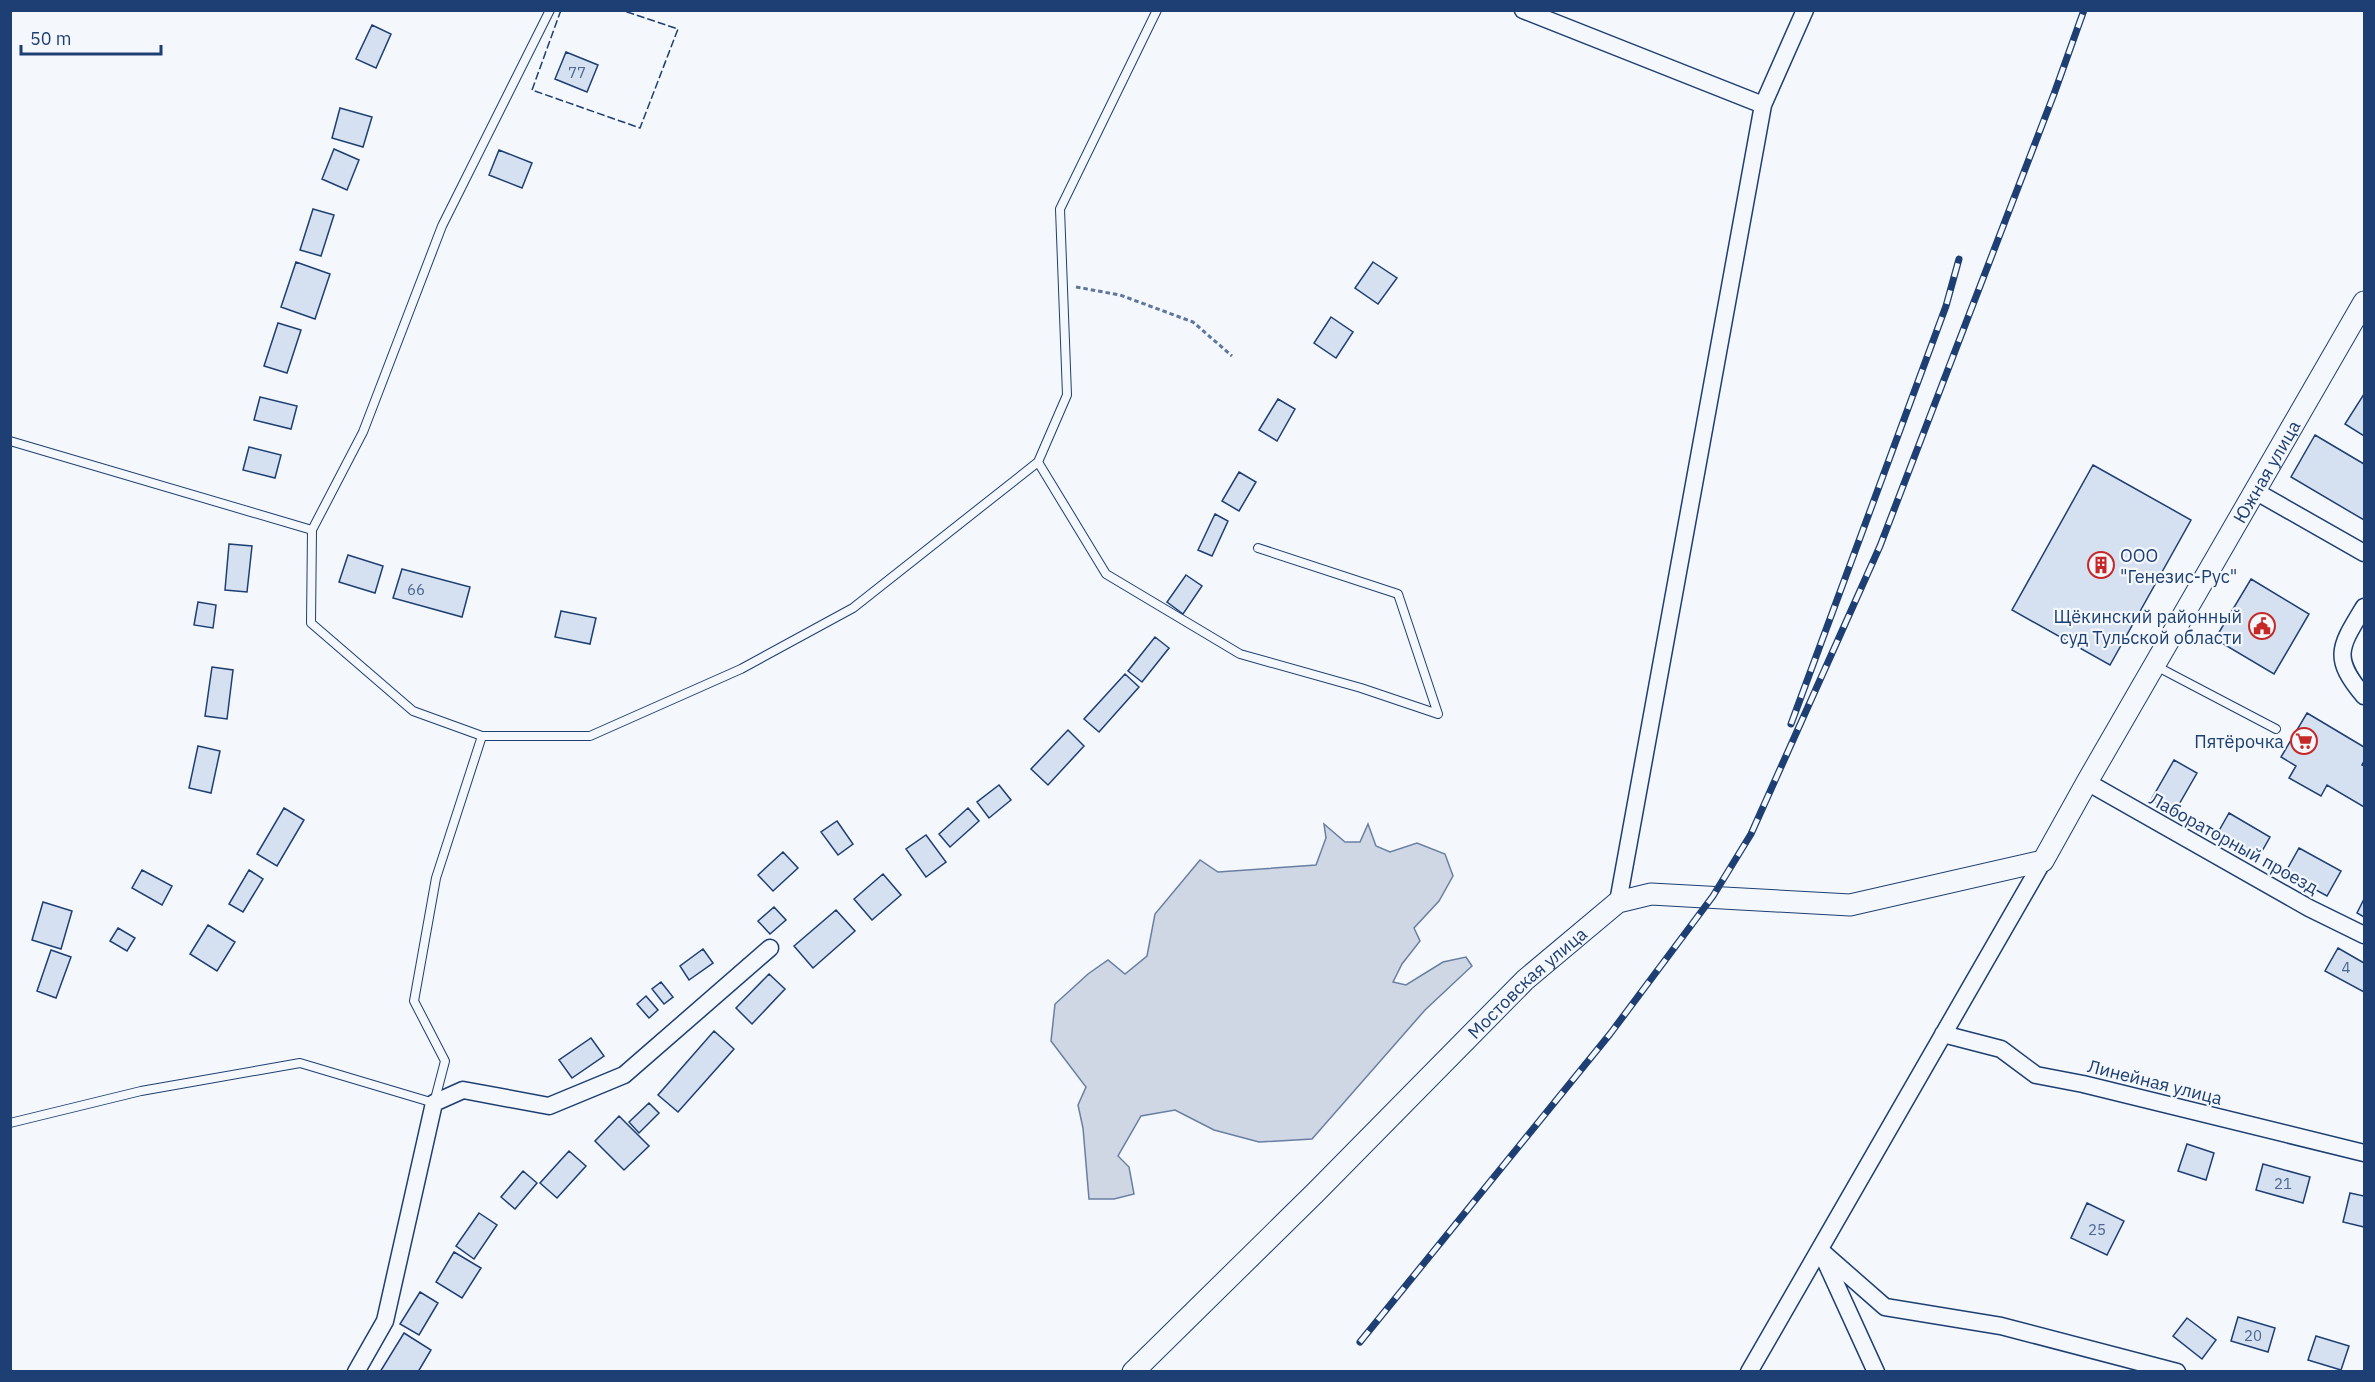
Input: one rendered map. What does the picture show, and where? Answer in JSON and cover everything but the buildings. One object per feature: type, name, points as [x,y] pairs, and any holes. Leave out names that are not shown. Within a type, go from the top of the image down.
[{"type":"street","points":[[1523,10],[1763,105]]},
{"type":"street","points":[[1618,902],[1763,105],[1805,10]]},
{"type":"street","name":"Южная улица","points":[[2043,861],[2364,302]]},
{"type":"street","points":[[2255,491],[2364,553]]},
{"type":"street","points":[[2364,607],[2344,642],[2341,655],[2352,682],[2364,696]]},
{"type":"street","name":"Лабораторный проезд","points":[[2087,782],[2309,908],[2364,935]]},
{"type":"street","points":[[1749,1371],[2043,861]]},
{"type":"street","name":"Мостовская улица","points":[[1133,1371],[1316,1192],[1525,980],[1618,902],[1651,894],[1850,905],[2043,861]]},
{"type":"street","points":[[356,1371],[385,1321],[434,1103],[463,1090],[549,1106],[624,1075],[770,948]]},
{"type":"street","name":"Линейная улица","points":[[1943,1034],[2001,1049],[2036,1075],[2094,1087],[2364,1154]]},
{"type":"street","points":[[1820,1250],[1876,1371]]},
{"type":"street","points":[[1820,1250],[1886,1306],[2001,1326],[2177,1371]]},
{"type":"lane","points":[[550,10],[442,226],[363,432],[312,530],[310,623],[413,711],[482,736],[590,736],[741,669],[853,608],[1038,462],[1067,395],[1060,209],[1157,10]]},
{"type":"lane","points":[[10,441],[312,530]]},
{"type":"lane","points":[[1038,462],[1106,574],[1240,654],[1361,688],[1438,714],[1398,594],[1258,548]]},
{"type":"lane","points":[[2154,665],[2276,729]]},
{"type":"lane","points":[[10,1123],[141,1091],[300,1063],[434,1103],[445,1061],[414,1001],[436,878],[482,736]]},
{"type":"path","points":[[1063,284],[1120,295],[1193,322],[1232,356]]},
{"type":"shaded area","points":[[1324,824],[1345,842],[1360,842],[1368,824],[1376,846],[1390,852],[1417,843],[1445,854],[1453,876],[1439,901],[1414,928],[1420,941],[1402,964],[1393,982],[1406,985],[1443,962],[1466,957],[1472,966],[1425,1010],[1312,1139],[1259,1142],[1214,1130],[1175,1110],[1141,1116],[1118,1156],[1129,1167],[1134,1194],[1114,1199],[1089,1199],[1083,1128],[1078,1105],[1086,1087],[1051,1041],[1055,1004],[1088,974],[1108,960],[1125,974],[1147,956],[1155,914],[1200,860],[1218,872],[1316,865],[1326,838]]},
{"type":"railway","points":[[1360,1342],[1610,1034],[1713,896],[1751,834],[1880,546],[2054,94],[2084,10]]},
{"type":"railway","points":[[1791,724],[1946,306],[1959,259]]},
{"type":"fence","points":[[561,10],[532,90],[640,128],[678,29],[621,10]]},
{"type":"place","name":"ООО \"Генезис-Рус\"","points":[[2101,565]]},
{"type":"place","name":"Щёкинский районный суд Тульской области","points":[[2262,626]]},
{"type":"place","name":"Пятёрочка","points":[[2304,741]]}]
